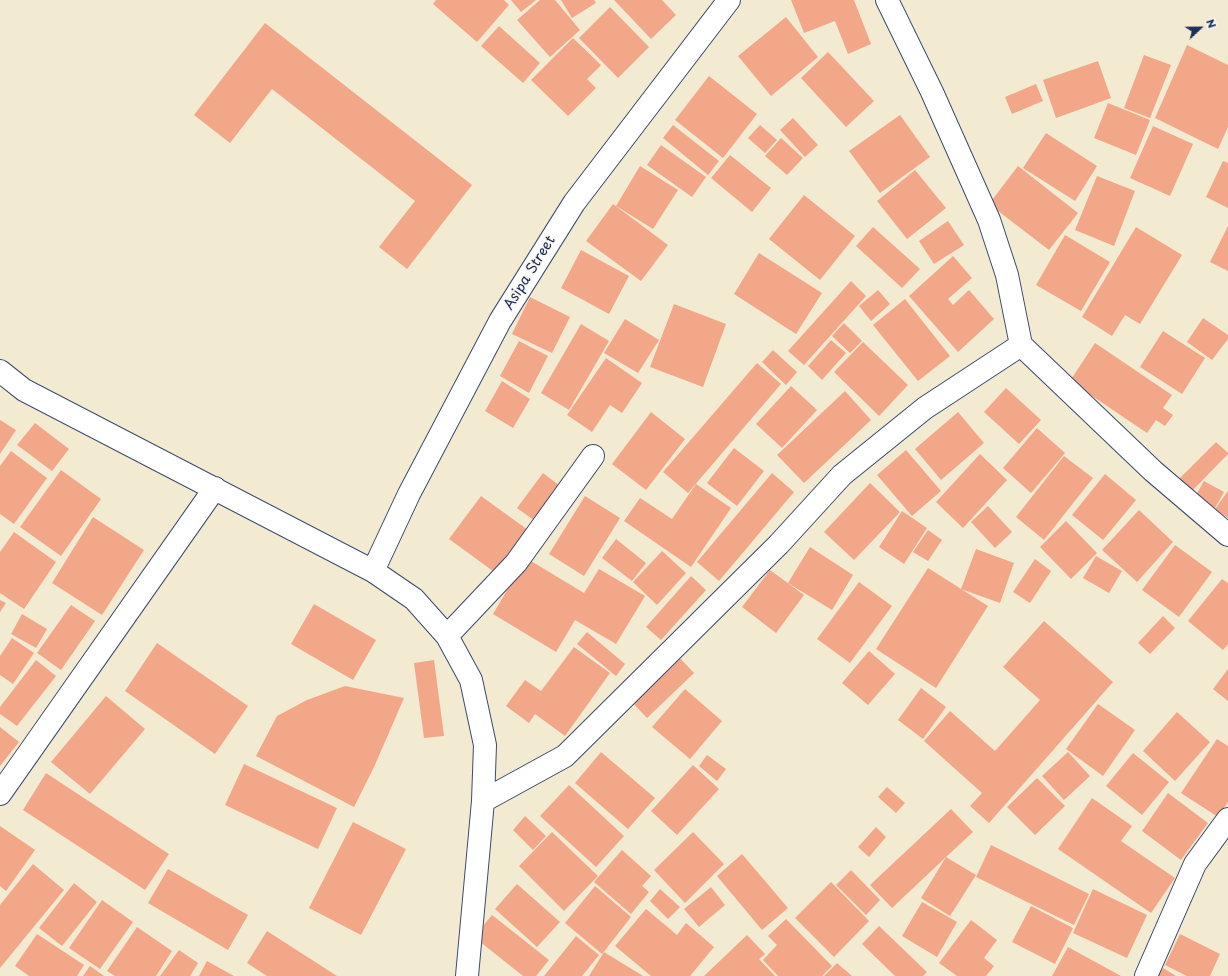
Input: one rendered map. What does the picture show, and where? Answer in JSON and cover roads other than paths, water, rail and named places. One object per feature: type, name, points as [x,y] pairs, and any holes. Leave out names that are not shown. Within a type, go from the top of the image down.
[{"type":"street","name":"Asipa Street","points":[[373,571],[409,494],[504,314],[574,203],[729,0]]},
{"type":"street","points":[[886,0],[932,92],[989,220],[1006,275],[1021,345],[1153,471],[1228,535]]},
{"type":"street","points":[[483,801],[564,756],[779,544],[842,475],[925,408],[1021,345]]},
{"type":"street","points":[[0,371],[24,390],[373,571],[414,599],[447,636],[471,680],[485,745],[483,801],[466,976]]},
{"type":"street","points":[[447,636],[516,563],[593,456]]},
{"type":"street","points":[[0,794],[215,488]]},
{"type":"street","points":[[1146,976],[1195,864],[1228,819]]}]
